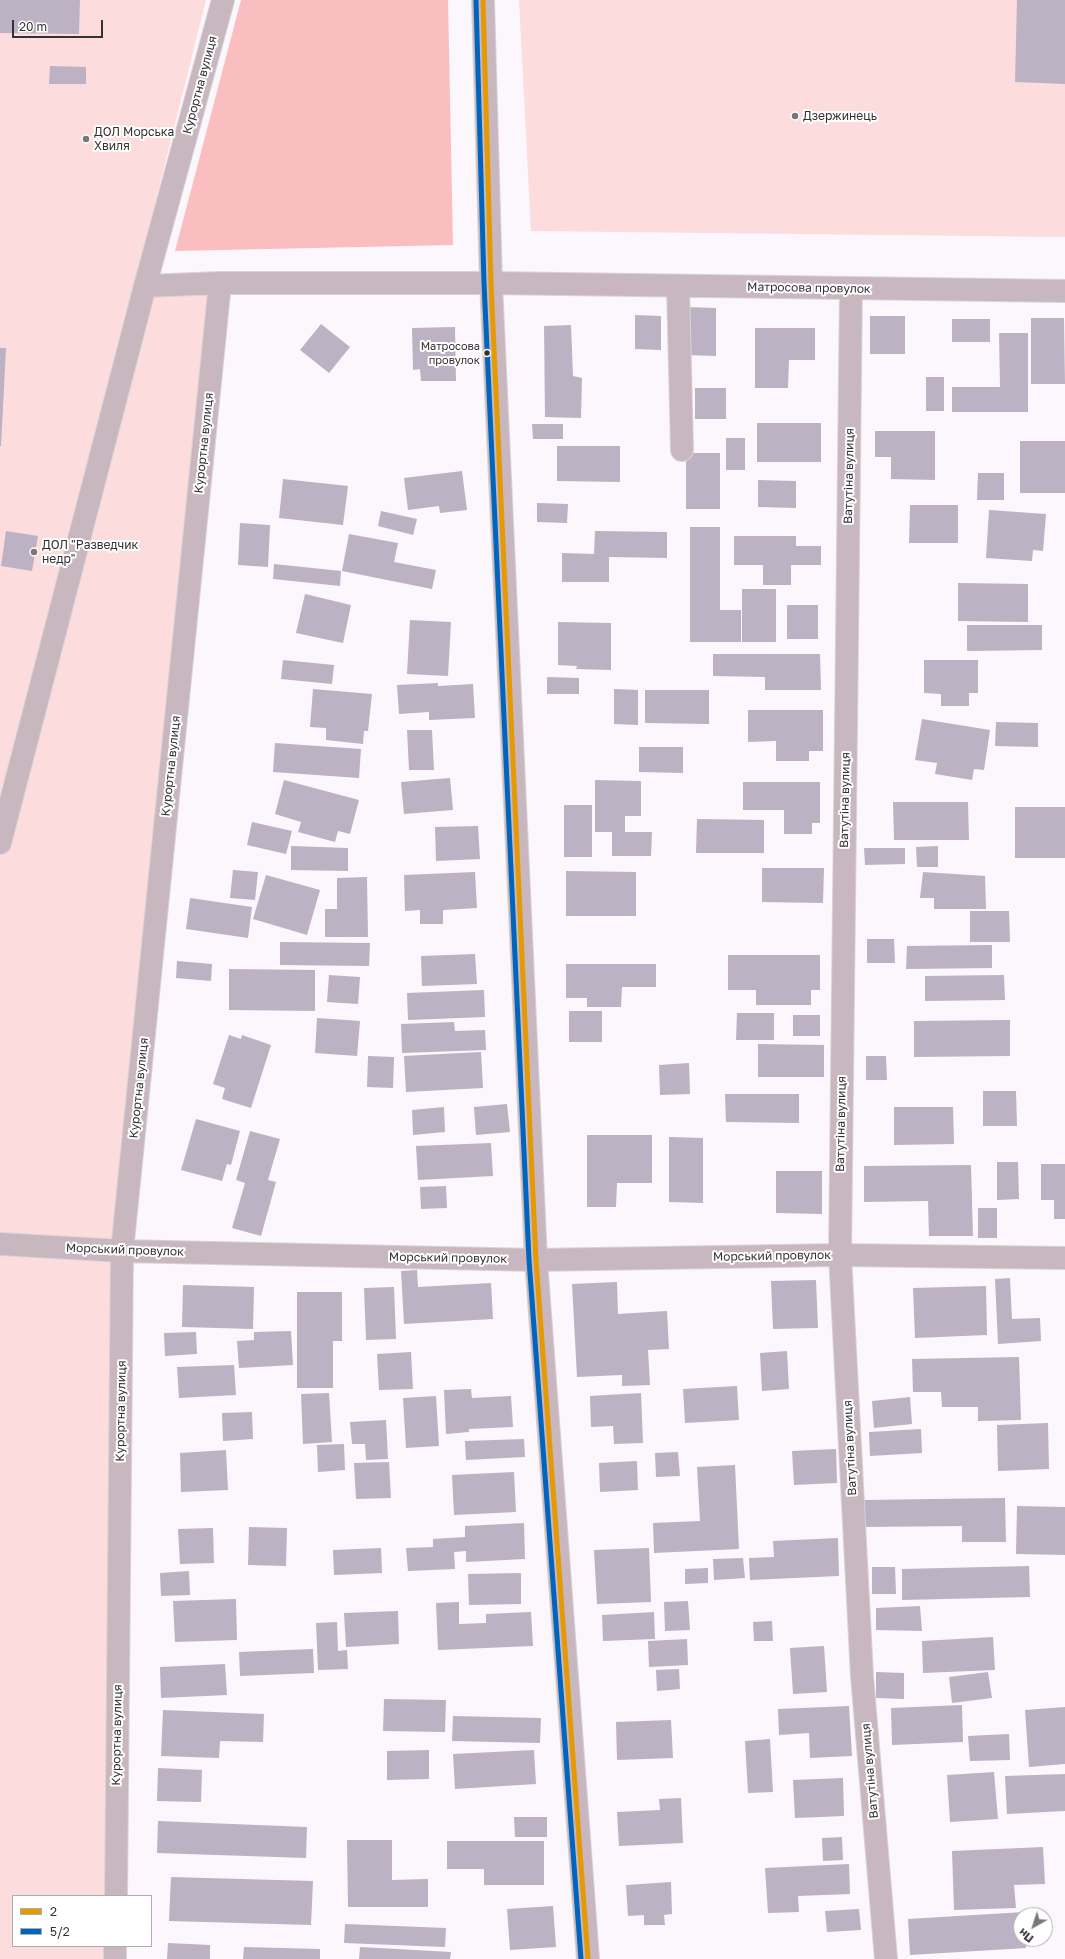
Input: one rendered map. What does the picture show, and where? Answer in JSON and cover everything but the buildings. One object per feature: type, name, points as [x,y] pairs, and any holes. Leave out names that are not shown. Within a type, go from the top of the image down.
[{"type":"main road","points":[[483,0],[491,284],[536,1260],[588,1959]]},
{"type":"street","name":"Курортна вулиця","points":[[0,843],[145,286],[223,0]]},
{"type":"street","name":"Курортна вулиця","points":[[116,1895],[122,1251],[220,284]]},
{"type":"street","name":"Матросова провулок","points":[[145,286],[220,284],[491,284],[1065,291]]},
{"type":"street","points":[[678,286],[682,450]]},
{"type":"street","name":"Ватутіна вулиця","points":[[852,288],[840,1255],[862,1676],[886,1959]]},
{"type":"street","name":"Морський провулок","points":[[0,1244],[122,1251],[536,1260],[840,1255],[1065,1258]]},
{"type":"street","points":[[115,1947],[115,1959]]},
{"type":"shaded area","points":[[0,0],[206,0],[0,824]]},
{"type":"shaded area","points":[[241,0],[448,0],[453,245],[175,251]]},
{"type":"shaded area","name":"Дзержинець","points":[[519,0],[1065,0],[1065,237],[531,231]]},
{"type":"shaded area","points":[[213,286],[120,1252],[113,1895],[12,1895],[12,1947],[113,1947],[113,1959],[0,1959],[0,839],[146,289]]},
{"type":"transit line","name":"5/2","points":[[476,0],[484,283],[529,1260],[581,1959]]},
{"type":"transit line","name":"2","points":[[483,0],[491,283],[536,1260],[588,1959]]},
{"type":"place","name":"Дзержинець","points":[[795,116]]},
{"type":"place","name":"ДОЛ Морська Хвиля","points":[[86,139]]},
{"type":"place","name":"Матросова провулок","points":[[487,353]]},
{"type":"place","name":"ДОЛ \"Разведчик недр\"","points":[[34,552]]}]
